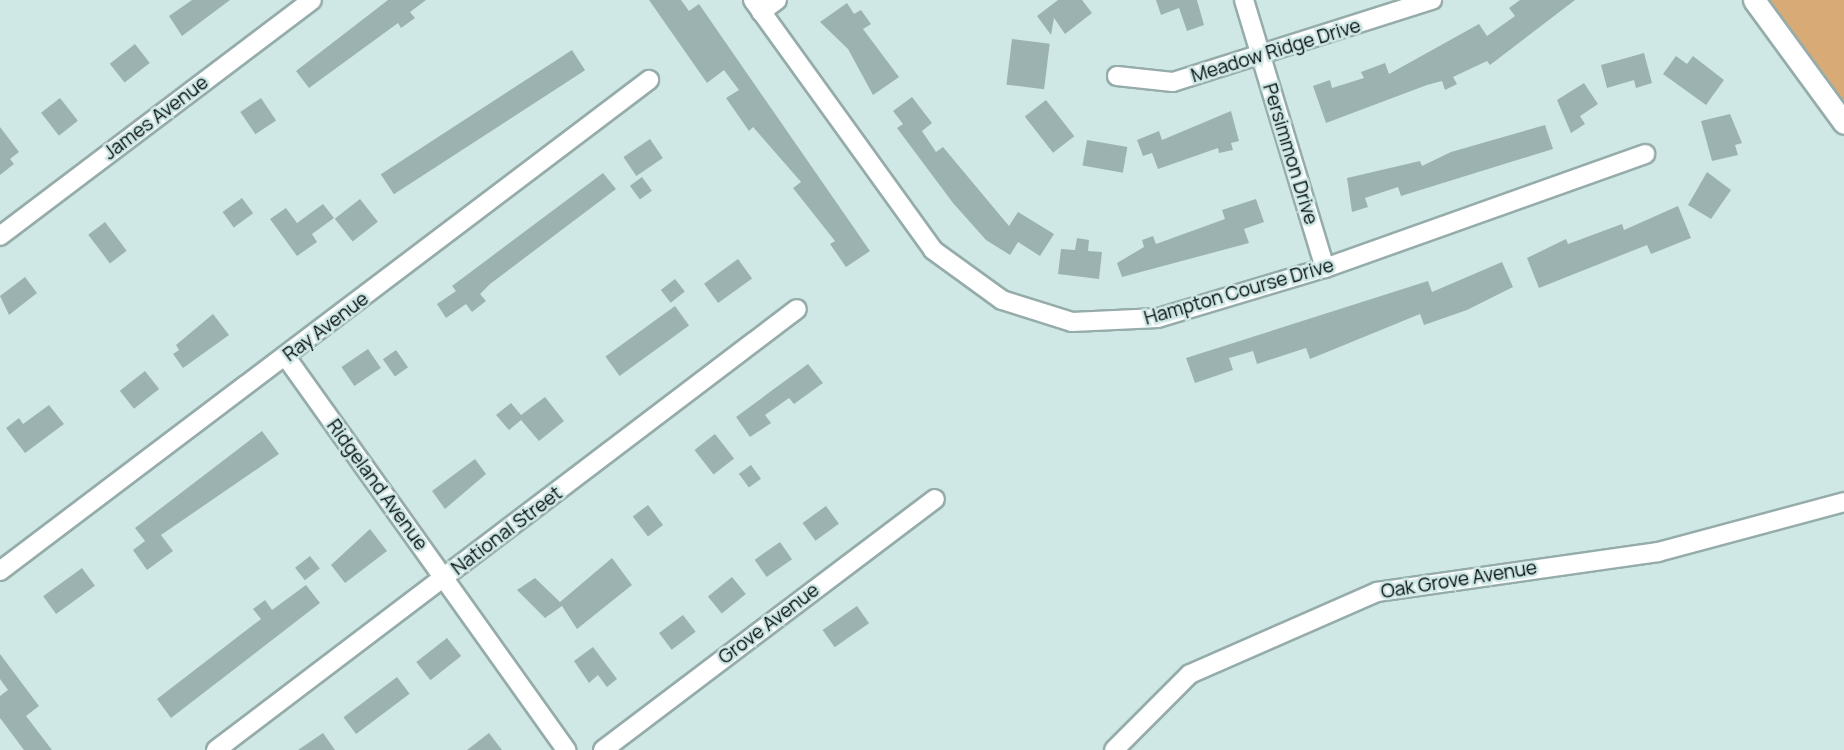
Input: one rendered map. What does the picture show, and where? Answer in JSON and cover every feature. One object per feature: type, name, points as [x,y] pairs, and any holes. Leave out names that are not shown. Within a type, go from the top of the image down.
[{"type":"street","name":"James Avenue","points":[[0,236],[312,0]]},
{"type":"street","points":[[757,6],[777,0]]},
{"type":"street","name":"Persimmon Drive","points":[[1244,0],[1325,268]]},
{"type":"street","name":"Meadow Ridge Drive","points":[[1117,76],[1173,82],[1432,0]]},
{"type":"street","points":[[1754,0],[1844,123]]},
{"type":"street","name":"Hampton Course Drive","points":[[757,6],[933,250],[1002,300],[1072,323],[1137,321],[1325,268],[1645,154]]},
{"type":"street","name":"Ray Avenue","points":[[0,571],[649,80]]},
{"type":"street","name":"National Street","points":[[216,750],[797,309]]},
{"type":"street","name":"Ridgeland Avenue","points":[[286,357],[566,750]]},
{"type":"street","name":"Grove Avenue","points":[[603,750],[935,499]]},
{"type":"street","name":"Oak Grove Avenue","points":[[1114,749],[1190,674],[1377,592],[1658,552],[1844,502]]},
{"type":"shaded area","points":[[1754,0],[1844,0],[1844,124]]},
{"type":"building","points":[[192,0],[230,0],[182,36],[169,16]]},
{"type":"building","points":[[388,0],[426,0],[410,12],[415,18],[401,28],[398,23],[309,88],[296,71]]},
{"type":"building","points":[[649,0],[681,0],[689,11],[699,4],[870,251],[846,267],[830,244],[835,241],[793,188],[801,182],[753,127],[749,131],[726,98],[739,90],[724,70],[707,83]]},
{"type":"building","points":[[1058,0],[1082,0],[1092,13],[1065,34],[1054,18],[1051,35],[1037,16]]},
{"type":"building","points":[[1156,0],[1197,0],[1204,25],[1187,31],[1179,8],[1161,15]]},
{"type":"building","points":[[1520,0],[1575,0],[1490,65],[1487,61],[1453,77],[1457,84],[1445,90],[1442,81],[1427,85],[1326,123],[1313,86],[1330,80],[1332,88],[1364,78],[1361,72],[1385,63],[1389,74],[1479,24],[1487,36],[1515,16],[1509,8]]},
{"type":"building","points":[[847,3],[854,14],[861,10],[871,24],[863,29],[899,77],[873,95],[848,49],[820,22]]},
{"type":"building","points":[[1012,39],[1050,44],[1044,89],[1006,85]]},
{"type":"building","points":[[135,44],[150,63],[125,83],[110,64]]},
{"type":"building","points":[[572,50],[585,70],[394,194],[381,174]]},
{"type":"building","points":[[1644,53],[1652,83],[1636,88],[1634,80],[1607,88],[1601,65]]},
{"type":"building","points":[[1676,56],[1687,64],[1693,56],[1724,80],[1706,105],[1663,74]]},
{"type":"building","points":[[1584,83],[1598,104],[1580,116],[1585,124],[1571,133],[1557,100]]},
{"type":"building","points":[[912,97],[932,123],[922,131],[936,152],[943,147],[1009,226],[1018,212],[1054,234],[1040,256],[1018,242],[1010,255],[986,240],[953,203],[897,128],[903,124],[893,111]]},
{"type":"building","points":[[60,98],[78,121],[59,136],[41,113]]},
{"type":"building","points":[[261,98],[276,120],[255,134],[240,112]]},
{"type":"building","points":[[1046,100],[1074,136],[1053,153],[1025,117]]},
{"type":"building","points":[[1231,111],[1239,141],[1231,143],[1233,150],[1219,153],[1218,148],[1158,169],[1152,153],[1143,156],[1137,140],[1159,131],[1162,140]]},
{"type":"building","points":[[1730,114],[1742,143],[1735,145],[1738,155],[1712,161],[1701,121]]},
{"type":"building","points":[[1545,125],[1553,149],[1401,196],[1398,187],[1365,198],[1368,207],[1352,212],[1347,178],[1420,161],[1422,166],[1451,152]]},
{"type":"building","points":[[0,127],[19,152],[10,159],[14,164],[0,175]]},
{"type":"building","points":[[650,139],[663,158],[636,176],[623,157]]},
{"type":"building","points":[[1087,140],[1127,147],[1123,173],[1082,166]]},
{"type":"building","points":[[1707,172],[1731,190],[1711,219],[1688,205]]},
{"type":"building","points":[[603,173],[616,189],[490,284],[480,294],[486,301],[472,312],[466,304],[446,318],[437,304],[456,291],[452,286]]},
{"type":"building","points":[[642,177],[652,191],[640,200],[630,186]]},
{"type":"building","points":[[242,198],[253,213],[234,227],[223,212]]},
{"type":"building","points":[[360,199],[378,222],[353,242],[335,219]]},
{"type":"building","points":[[1256,199],[1264,222],[1244,229],[1249,243],[1122,277],[1117,263],[1144,247],[1142,240],[1153,236],[1156,244],[1225,219],[1222,210]]},
{"type":"building","points":[[323,204],[334,218],[312,234],[317,242],[297,256],[270,219],[286,208],[297,223]]},
{"type":"building","points":[[1678,206],[1691,238],[1651,254],[1647,245],[1539,288],[1527,258],[1566,239],[1568,244],[1622,224],[1624,230]]},
{"type":"building","points":[[105,222],[127,251],[110,263],[88,235]]},
{"type":"building","points":[[1077,238],[1089,240],[1088,251],[1102,252],[1099,279],[1058,274],[1061,249],[1075,250]]},
{"type":"building","points":[[738,259],[752,278],[718,303],[704,284]]},
{"type":"building","points":[[1502,262],[1513,287],[1467,310],[1424,325],[1420,314],[1310,359],[1306,348],[1257,364],[1253,351],[1229,358],[1233,370],[1195,383],[1186,358],[1428,281],[1432,292]]},
{"type":"building","points":[[25,277],[37,293],[9,315],[0,296]]},
{"type":"building","points":[[675,279],[685,292],[671,303],[661,290]]},
{"type":"building","points":[[675,306],[689,325],[620,376],[605,357]]},
{"type":"building","points":[[213,314],[229,335],[183,368],[173,354],[179,350],[176,345]]},
{"type":"building","points":[[368,349],[381,368],[354,386],[341,367]]},
{"type":"building","points":[[396,350],[408,367],[395,376],[383,359]]},
{"type":"building","points":[[808,364],[823,383],[794,404],[789,398],[765,415],[771,423],[750,437],[736,417]]},
{"type":"building","points":[[145,371],[159,389],[134,409],[120,391]]},
{"type":"building","points":[[545,397],[564,421],[539,441],[521,420],[509,430],[496,415],[511,403],[521,415]]},
{"type":"building","points":[[49,405],[64,424],[25,453],[6,428],[19,418],[23,424]]},
{"type":"building","points":[[262,431],[279,454],[161,535],[173,551],[147,570],[133,550],[145,541],[135,528]]},
{"type":"building","points":[[715,434],[734,458],[714,474],[695,450]]},
{"type":"building","points":[[475,459],[486,474],[445,509],[432,491]]},
{"type":"building","points":[[751,465],[761,479],[749,488],[739,474]]},
{"type":"building","points":[[648,505],[663,525],[648,536],[633,516]]},
{"type":"building","points":[[826,506],[839,524],[815,541],[803,523]]},
{"type":"building","points":[[370,529],[387,551],[345,583],[331,565]]},
{"type":"building","points":[[780,542],[792,559],[767,577],[755,560]]},
{"type":"building","points":[[310,556],[320,569],[305,580],[295,568]]},
{"type":"building","points":[[612,558],[632,585],[577,629],[562,606],[545,618],[517,590],[535,578],[560,602]]},
{"type":"building","points":[[82,568],[95,586],[56,614],[43,596]]},
{"type":"building","points":[[732,577],[746,594],[722,614],[708,597]]},
{"type":"building","points":[[306,585],[320,603],[171,718],[157,699],[261,619],[253,609],[265,600],[272,610]]},
{"type":"building","points":[[857,606],[869,623],[835,647],[823,630]]},
{"type":"building","points":[[683,615],[696,632],[672,650],[659,633]]},
{"type":"building","points":[[447,638],[461,656],[430,680],[416,662]]},
{"type":"building","points":[[593,647],[617,679],[607,687],[598,675],[589,683],[574,661]]},
{"type":"building","points":[[0,654],[39,706],[26,716],[52,750],[24,750],[0,718],[0,696],[8,690],[0,679]]},
{"type":"building","points":[[397,677],[410,694],[356,734],[343,717]]},
{"type":"building","points":[[323,733],[335,750],[298,750]]},
{"type":"building","points":[[489,733],[502,750],[467,750]]}]
